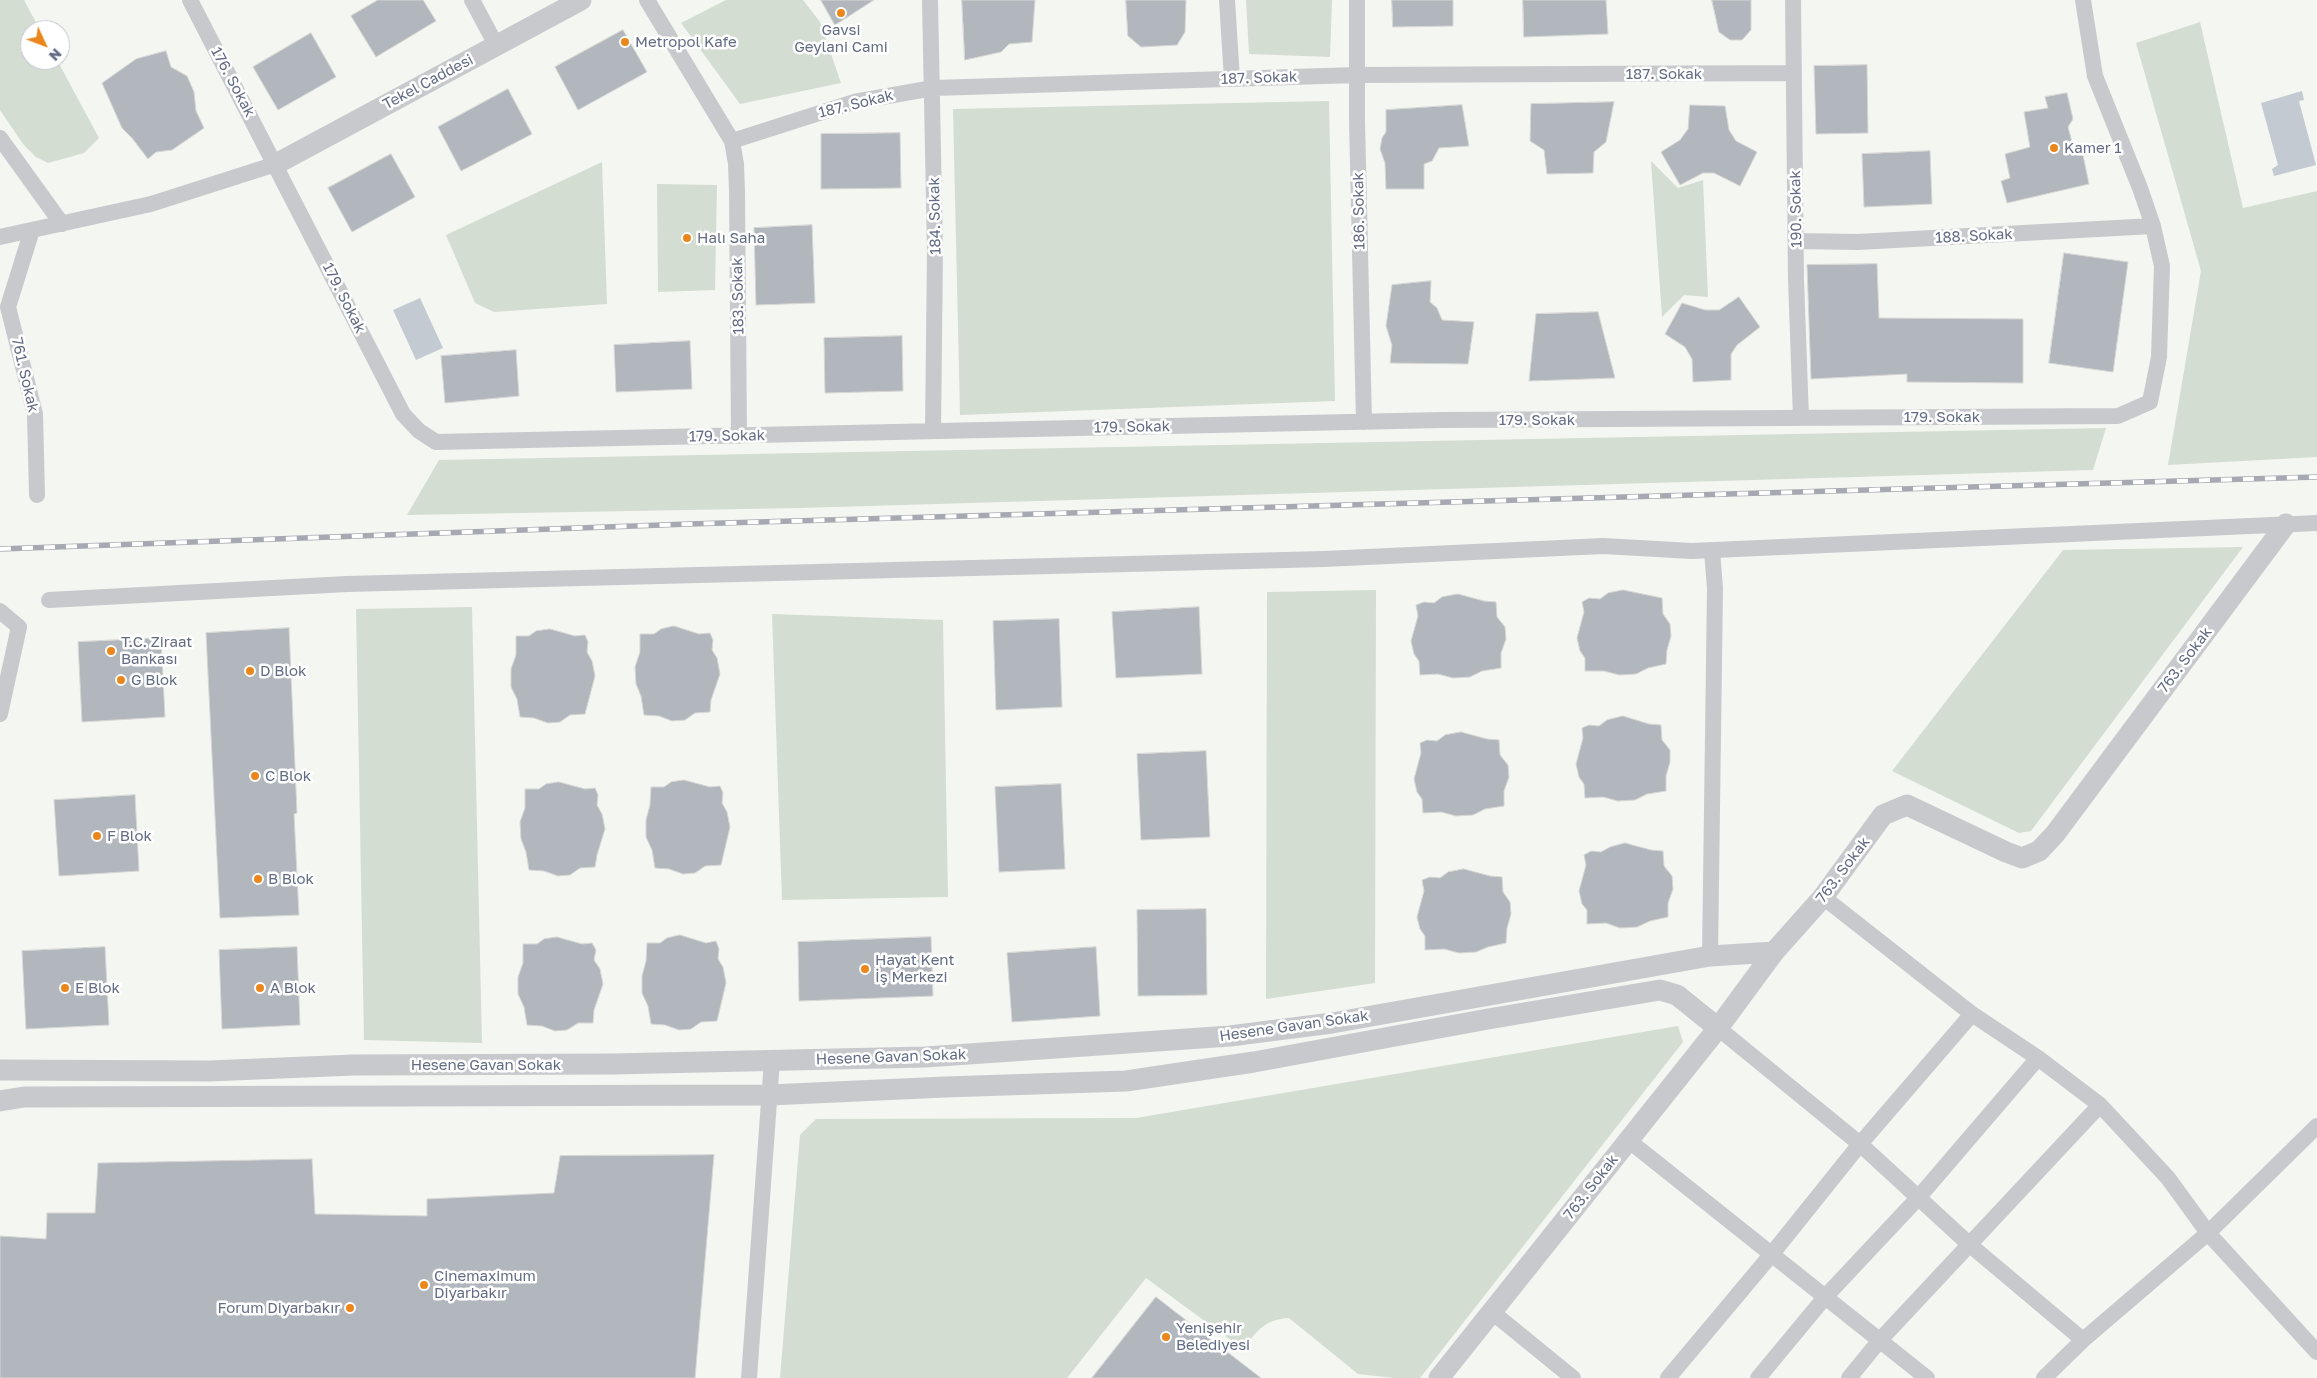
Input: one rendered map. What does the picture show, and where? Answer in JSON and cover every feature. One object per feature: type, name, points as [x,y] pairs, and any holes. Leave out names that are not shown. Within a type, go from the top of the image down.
[{"type":"street","name":"176. Sokak","points":[[190,0],[276,164]]},
{"type":"street","points":[[472,0],[496,45]]},
{"type":"street","name":"Tekel Caddesi","points":[[276,164],[581,0]]},
{"type":"street","name":"183. Sokak","points":[[647,0],[732,141],[736,164],[737,192],[739,436]]},
{"type":"street","name":"184. Sokak","points":[[930,0],[936,251],[933,431]]},
{"type":"street","points":[[1227,0],[1232,78]]},
{"type":"street","name":"186. Sokak","points":[[1358,0],[1357,75],[1364,422]]},
{"type":"street","name":"190. Sokak","points":[[1793,0],[1796,241],[1801,418]]},
{"type":"street","points":[[2082,0],[2095,76],[2140,188],[2153,226]]},
{"type":"street","name":"187. Sokak","points":[[732,141],[854,102],[933,88],[1357,75],[1794,73]]},
{"type":"street","points":[[0,138],[62,224]]},
{"type":"street","points":[[0,237],[151,204],[276,164]]},
{"type":"street","name":"179. Sokak","points":[[276,164],[403,414],[419,431],[436,442],[1364,422],[2118,416],[2150,402],[2159,357],[2162,266],[2153,226]]},
{"type":"street","name":"188. Sokak","points":[[1796,241],[1858,242],[2153,226]]},
{"type":"street","name":"761. Sokak","points":[[32,230],[4,308],[35,414],[37,495]]},
{"type":"street","points":[[49,600],[357,584],[1305,559],[1602,546],[1692,551],[2317,523]]},
{"type":"street","name":"763. Sokak","points":[[1439,1378],[1718,1028],[1774,952],[1824,897],[1883,815],[1907,805],[2022,858],[2039,851],[2055,834],[2286,524]]},
{"type":"street","points":[[1710,956],[1715,588],[1712,550]]},
{"type":"street","points":[[0,611],[19,627],[0,714]]},
{"type":"street","points":[[1824,897],[1972,1014],[2038,1058],[2100,1105],[2168,1178],[2208,1233],[2317,1352]]},
{"type":"street","name":"Hesene Gavan Sokak","points":[[0,1070],[209,1071],[354,1066],[613,1064],[925,1057],[1230,1036],[1332,1022],[1710,956],[1774,952]]},
{"type":"street","points":[[0,1101],[24,1097],[770,1095],[945,1086],[1126,1081],[1254,1062],[1488,1018],[1660,990],[1677,995],[1860,1144],[1970,1245],[2083,1340]]},
{"type":"street","points":[[1668,1378],[1771,1255],[1860,1144],[1972,1014]]},
{"type":"street","points":[[1758,1378],[1826,1296],[1918,1198],[2038,1058]]},
{"type":"street","points":[[749,1378],[772,1060]]},
{"type":"street","points":[[1849,1378],[1880,1340],[2100,1105]]},
{"type":"street","points":[[2044,1378],[2083,1340],[2208,1233],[2317,1126]]},
{"type":"street","points":[[1628,1140],[1927,1378]]},
{"type":"street","points":[[1492,1312],[1573,1378]]},
{"type":"shaded area","points":[[0,0],[24,0],[35,20],[20,20],[20,70],[62,70],[99,138],[84,153],[48,163],[36,157],[23,144],[0,110]]},
{"type":"shaded area","points":[[726,0],[803,0],[820,22],[841,83],[740,104],[681,23]]},
{"type":"shaded area","points":[[1246,0],[1332,0],[1330,57],[1249,54]]},
{"type":"shaded area","points":[[2200,22],[2243,208],[2317,191],[2317,457],[2168,465],[2201,271],[2136,43]]},
{"type":"shaded area","points":[[2302,91],[2304,100],[2299,101],[2316,165],[2274,176],[2272,169],[2278,165],[2261,103]]},
{"type":"shaded area","points":[[1329,101],[1335,401],[960,415],[953,109]]},
{"type":"shaded area","points":[[1651,161],[1678,188],[1703,180],[1708,297],[1684,295],[1662,317]]},
{"type":"shaded area","points":[[602,162],[607,304],[494,312],[475,303],[446,235]]},
{"type":"shaded area","name":"Halı Saha","points":[[657,184],[717,185],[715,290],[658,292]]},
{"type":"shaded area","points":[[420,298],[443,348],[416,360],[393,310]]},
{"type":"shaded area","points":[[2106,428],[2093,470],[800,508],[407,515],[439,460]]},
{"type":"shaded area","points":[[2243,547],[2031,831],[2019,833],[1892,771],[2063,550]]},
{"type":"shaded area","points":[[1376,590],[1375,983],[1266,999],[1267,592]]},
{"type":"shaded area","points":[[472,607],[482,1043],[364,1040],[356,609]]},
{"type":"shaded area","points":[[772,614],[943,620],[948,897],[782,900]]},
{"type":"shaded area","points":[[1678,1026],[1683,1042],[1420,1378],[1394,1378],[1358,1374],[1289,1318],[1274,1321],[1262,1327],[1243,1349],[1146,1278],[1067,1378],[780,1378],[800,1135],[816,1119],[1136,1118]]},
{"type":"building","points":[[378,0],[423,0],[436,21],[376,57],[351,16]]},
{"type":"building","name":"Gavsi Geylani Cami","points":[[821,0],[874,0],[835,25]]},
{"type":"building","points":[[962,0],[1035,0],[1032,42],[1009,44],[1001,52],[965,60]]},
{"type":"building","points":[[1126,0],[1186,0],[1185,32],[1177,45],[1141,47],[1128,36]]},
{"type":"building","points":[[1392,0],[1453,0],[1453,26],[1393,27]]},
{"type":"building","points":[[1523,0],[1606,0],[1608,34],[1524,37]]},
{"type":"building","points":[[1712,0],[1751,0],[1751,30],[1742,40],[1730,40],[1719,32]]},
{"type":"building","points":[[623,30],[647,72],[578,110],[555,67]]},
{"type":"building","points":[[311,33],[336,77],[278,110],[253,67]]},
{"type":"building","points":[[166,51],[171,67],[187,76],[194,92],[196,111],[204,128],[172,150],[156,152],[148,159],[122,128],[102,83],[136,59]]},
{"type":"building","points":[[1867,65],[1868,133],[1816,134],[1814,66]]},
{"type":"building","points":[[508,89],[532,134],[461,171],[438,127]]},
{"type":"building","name":"Kamer 1","points":[[2067,93],[2073,119],[2068,127],[2073,146],[2083,155],[2089,184],[2007,203],[2001,181],[2010,178],[2005,154],[2030,147],[2024,112],[2048,108],[2045,97]]},
{"type":"building","points":[[1614,102],[1606,142],[1594,152],[1593,173],[1547,174],[1544,150],[1530,141],[1531,104]]},
{"type":"building","points":[[1462,105],[1469,146],[1439,148],[1432,161],[1424,164],[1424,189],[1386,189],[1385,163],[1380,149],[1382,138],[1386,132],[1386,110]]},
{"type":"building","points":[[1690,105],[1725,106],[1729,130],[1736,141],[1757,152],[1740,186],[1714,173],[1703,173],[1680,185],[1661,152],[1680,140],[1688,129]]},
{"type":"building","points":[[900,133],[901,188],[821,189],[821,134]]},
{"type":"building","points":[[1930,151],[1932,204],[1864,207],[1862,154]]},
{"type":"building","points":[[391,154],[415,197],[352,232],[328,188]]},
{"type":"building","points":[[812,225],[815,303],[756,305],[754,228]]},
{"type":"building","points":[[2064,253],[2128,262],[2113,372],[2049,363]]},
{"type":"building","points":[[1877,264],[1879,318],[2023,319],[2023,383],[1907,382],[1907,374],[1811,379],[1807,265]]},
{"type":"building","points":[[1431,281],[1430,302],[1437,308],[1442,320],[1474,322],[1468,364],[1390,363],[1392,345],[1386,326],[1392,285]]},
{"type":"building","points":[[1739,297],[1760,327],[1737,345],[1731,354],[1731,380],[1693,382],[1692,359],[1685,347],[1665,334],[1682,303],[1705,310],[1719,310]]},
{"type":"building","points":[[1598,312],[1615,378],[1529,381],[1536,314]]},
{"type":"building","points":[[902,336],[903,391],[825,393],[824,338]]},
{"type":"building","points":[[690,341],[692,389],[616,392],[614,345]]},
{"type":"building","points":[[516,350],[519,396],[445,403],[441,356]]},
{"type":"building","points":[[1623,590],[1662,598],[1663,614],[1670,624],[1671,636],[1666,664],[1648,668],[1636,674],[1619,675],[1604,671],[1585,671],[1585,658],[1580,651],[1577,638],[1584,612],[1582,602],[1589,598],[1600,599],[1608,593]]},
{"type":"building","points":[[1458,594],[1496,602],[1497,617],[1505,627],[1506,639],[1501,653],[1501,668],[1482,671],[1470,677],[1453,678],[1438,674],[1420,675],[1419,661],[1414,654],[1411,641],[1418,616],[1416,605],[1424,602],[1434,603],[1442,597]]},
{"type":"building","points":[[1199,607],[1202,674],[1116,678],[1112,612]]},
{"type":"building","points":[[1059,619],[1062,707],[996,710],[993,621]]},
{"type":"building","points":[[674,626],[699,634],[710,633],[713,640],[712,650],[717,658],[720,674],[711,700],[710,712],[695,713],[685,720],[672,721],[659,716],[644,715],[641,696],[636,684],[635,667],[640,652],[640,634],[654,634],[661,629]]},
{"type":"building","points":[[289,628],[297,813],[294,814],[299,915],[220,918],[206,633]]},
{"type":"building","points":[[550,629],[575,636],[585,635],[588,642],[587,652],[592,661],[595,676],[585,714],[570,715],[560,722],[548,723],[534,718],[520,717],[517,699],[511,687],[511,669],[516,655],[516,636],[529,636],[536,631]]},
{"type":"building","name":"G Blok","points":[[161,638],[165,717],[82,722],[78,642]]},
{"type":"building","points":[[1623,716],[1649,724],[1661,725],[1662,740],[1670,750],[1666,791],[1647,794],[1635,800],[1618,801],[1603,797],[1585,798],[1584,784],[1579,777],[1576,764],[1583,738],[1582,728],[1589,725],[1599,726],[1607,720]]},
{"type":"building","points":[[1461,732],[1499,740],[1500,755],[1508,765],[1509,777],[1504,791],[1504,806],[1485,809],[1473,815],[1456,816],[1441,812],[1423,813],[1422,799],[1417,792],[1414,779],[1421,753],[1420,743],[1427,740],[1437,741],[1445,735]]},
{"type":"building","points":[[1206,751],[1210,837],[1141,840],[1137,754]]},
{"type":"building","points":[[684,780],[710,787],[720,786],[723,793],[722,803],[727,812],[730,827],[721,865],[705,866],[695,873],[683,874],[669,869],[655,868],[652,850],[646,837],[646,820],[650,805],[651,787],[664,787],[671,782]]},
{"type":"building","points":[[559,782],[585,789],[595,788],[598,795],[597,805],[602,814],[605,829],[595,867],[580,868],[570,875],[558,876],[544,871],[529,870],[526,852],[521,839],[520,822],[525,808],[525,789],[539,789],[546,784]]},
{"type":"building","points":[[1061,784],[1065,869],[999,872],[995,787]]},
{"type":"building","name":"F Blok","points":[[135,795],[139,871],[59,876],[54,800]]},
{"type":"building","points":[[1625,843],[1663,851],[1664,866],[1672,876],[1673,889],[1668,903],[1668,917],[1650,921],[1637,927],[1620,928],[1606,923],[1587,924],[1587,910],[1582,904],[1579,891],[1586,865],[1584,855],[1591,851],[1601,852],[1610,847]]},
{"type":"building","points":[[1464,869],[1502,877],[1503,892],[1510,902],[1511,914],[1507,928],[1506,943],[1476,952],[1459,953],[1444,949],[1425,950],[1425,936],[1420,929],[1417,917],[1424,891],[1422,880],[1430,877],[1440,878],[1448,872]]},
{"type":"building","points":[[1206,909],[1207,995],[1138,996],[1137,910]]},
{"type":"building","points":[[680,935],[706,943],[716,941],[719,949],[718,959],[723,967],[726,983],[717,1021],[701,1022],[691,1029],[679,1030],[665,1025],[651,1024],[648,1006],[642,993],[642,976],[646,961],[647,943],[660,943],[667,938]]},
{"type":"building","points":[[557,937],[582,944],[592,943],[596,950],[594,960],[600,969],[603,984],[594,1010],[593,1023],[578,1023],[567,1030],[555,1031],[542,1026],[527,1025],[524,1007],[518,994],[518,977],[523,963],[523,944],[537,944],[544,939]]},
{"type":"building","name":"Hayat Kent İş Merkezi","points":[[931,937],[933,996],[799,1001],[798,942]]},
{"type":"building","name":"E Blok","points":[[105,947],[109,1025],[26,1029],[22,951]]},
{"type":"building","name":"A Blok","points":[[297,947],[300,1025],[222,1029],[219,950]]},
{"type":"building","points":[[1096,947],[1100,1016],[1012,1022],[1007,953]]},
{"type":"building","name":"Forum Diyarbakır","points":[[714,1155],[695,1378],[0,1378],[0,1236],[46,1239],[47,1213],[95,1213],[98,1163],[312,1159],[315,1214],[427,1216],[427,1199],[554,1193],[560,1156]]},
{"type":"building","name":"Yenişehir Belediyesi","points":[[1156,1297],[1261,1378],[1092,1378]]},
{"type":"railway","points":[[0,549],[689,524],[2317,477]]},
{"type":"place","name":"Gavsi Geylani Cami","points":[[841,13]]},
{"type":"place","name":"Metropol Kafe","points":[[625,42]]},
{"type":"place","name":"Kamer 1","points":[[2054,148]]},
{"type":"place","name":"Halı Saha","points":[[687,238]]},
{"type":"place","name":"T.C. Ziraat Bankası","points":[[111,651]]},
{"type":"place","name":"D Blok","points":[[250,671]]},
{"type":"place","name":"G Blok","points":[[121,680]]},
{"type":"place","name":"C Blok","points":[[255,776]]},
{"type":"place","name":"F Blok","points":[[97,836]]},
{"type":"place","name":"B Blok","points":[[258,879]]},
{"type":"place","name":"Hayat Kent İş Merkezi","points":[[865,969]]},
{"type":"place","name":"E Blok","points":[[65,988]]},
{"type":"place","name":"A Blok","points":[[260,988]]},
{"type":"place","name":"Cinemaximum Diyarbakır","points":[[424,1285]]},
{"type":"place","name":"Forum Diyarbakır","points":[[350,1308]]},
{"type":"place","name":"Yenişehir Belediyesi","points":[[1166,1337]]}]
